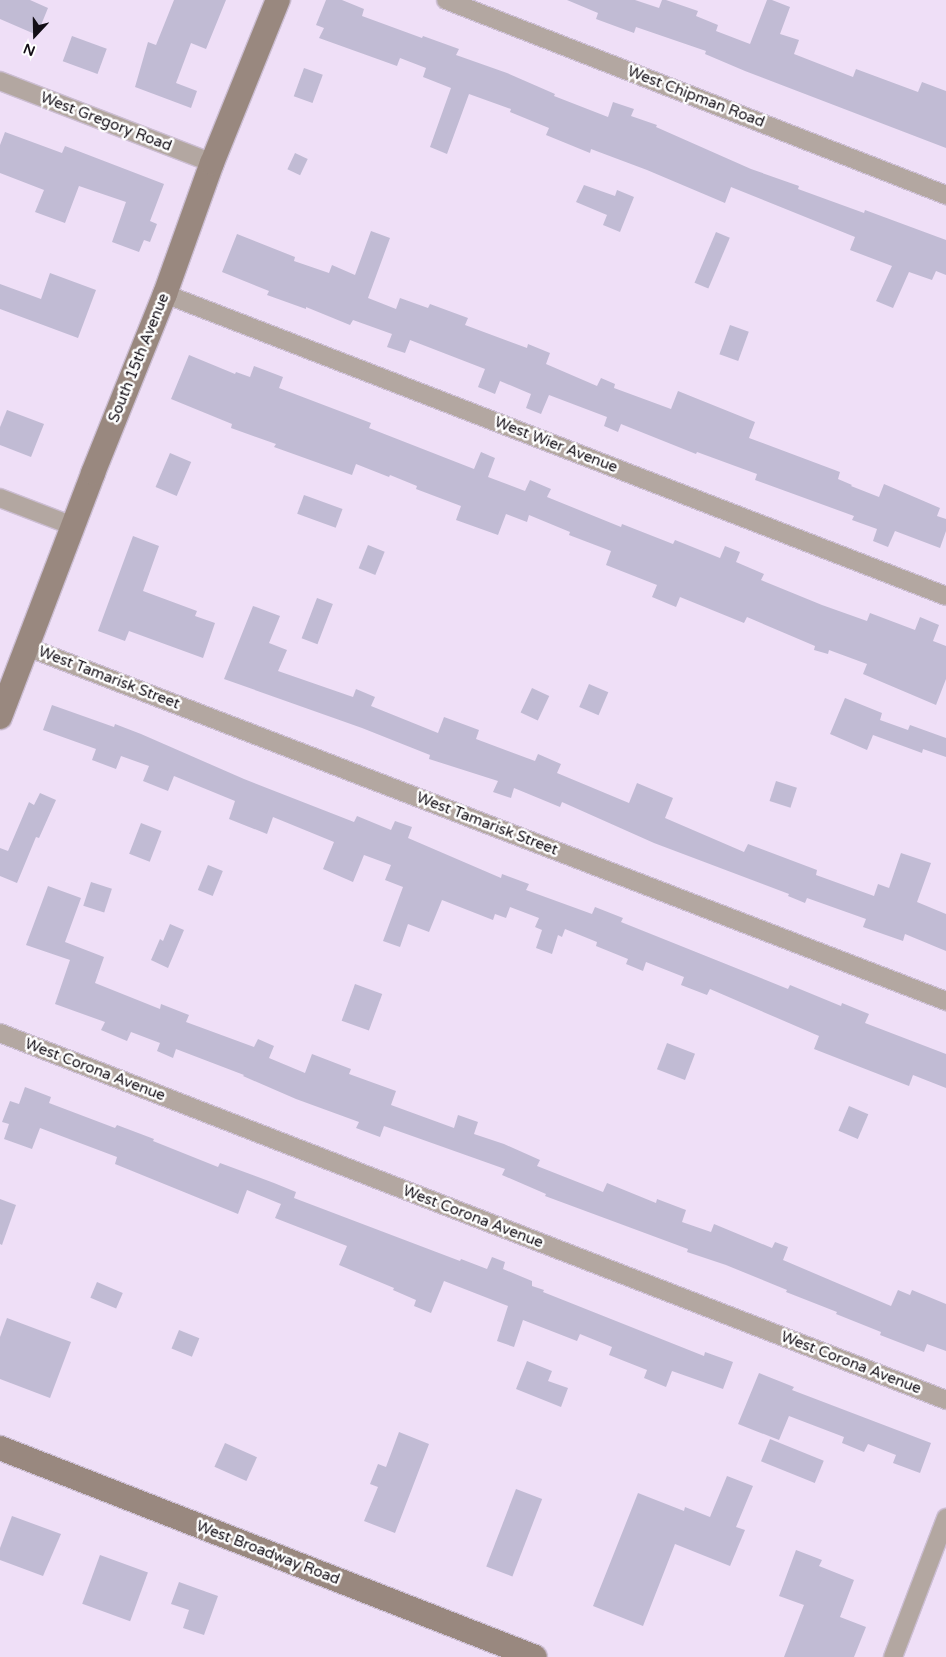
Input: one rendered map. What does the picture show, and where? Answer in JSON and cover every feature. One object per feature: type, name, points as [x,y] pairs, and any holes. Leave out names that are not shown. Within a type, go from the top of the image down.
[{"type":"street","name":"South 15th Avenue","points":[[0,717],[165,294],[212,163],[278,0]]},
{"type":"street","name":"West Chipman Road","points":[[446,0],[946,195]]},
{"type":"street","name":"West Gregory Road","points":[[0,81],[212,163]]},
{"type":"street","name":"West Wier Avenue","points":[[165,294],[946,596]]},
{"type":"street","points":[[0,498],[73,526]]},
{"type":"street","name":"West Tamarisk Street","points":[[28,647],[946,1000]]},
{"type":"street","name":"West Corona Avenue","points":[[0,1033],[946,1400]]},
{"type":"street","name":"West Broadway Road","points":[[0,1448],[535,1657]]},
{"type":"street","points":[[894,1657],[946,1518]]},
{"type":"building","points":[[0,0],[30,0],[48,8],[37,35],[0,19]]},
{"type":"building","points":[[174,0],[226,0],[206,49],[191,43],[176,83],[197,91],[191,108],[135,87],[148,42],[156,45]]},
{"type":"building","points":[[326,0],[342,0],[364,9],[362,16],[422,38],[423,36],[459,49],[456,55],[507,73],[555,94],[554,96],[608,117],[613,102],[634,109],[631,116],[657,125],[656,127],[751,169],[799,186],[798,189],[864,213],[865,210],[946,240],[946,275],[936,271],[932,280],[909,272],[893,308],[876,301],[892,266],[850,250],[855,237],[731,187],[725,203],[591,149],[590,153],[546,135],[549,128],[510,112],[511,109],[469,94],[447,154],[430,147],[451,88],[423,77],[426,68],[400,58],[397,66],[319,38],[324,28],[316,25]]},
{"type":"building","points":[[567,0],[635,0],[659,8],[662,0],[666,0],[698,11],[696,16],[718,25],[716,31],[750,44],[767,0],[790,7],[780,34],[799,40],[794,54],[853,77],[856,69],[918,92],[922,82],[946,91],[946,148],[745,71],[705,54],[706,51],[636,27],[634,33],[596,19],[598,13]]},
{"type":"building","points":[[72,36],[107,49],[98,74],[63,61]]},
{"type":"building","points":[[304,68],[323,75],[313,103],[294,96]]},
{"type":"building","points":[[5,132],[62,153],[65,146],[164,184],[150,221],[157,224],[150,242],[144,240],[139,252],[112,242],[126,202],[79,186],[65,223],[35,212],[44,190],[0,173],[0,145]]},
{"type":"building","points":[[295,153],[308,159],[300,175],[287,169]]},
{"type":"building","points":[[584,185],[615,196],[617,190],[634,197],[620,232],[603,225],[607,215],[576,202]]},
{"type":"building","points":[[371,231],[390,238],[368,298],[396,309],[400,298],[428,308],[430,304],[468,318],[465,325],[527,348],[528,344],[550,353],[546,364],[597,386],[601,378],[615,384],[614,388],[671,409],[678,391],[755,422],[749,438],[840,472],[838,479],[851,486],[879,497],[884,484],[940,508],[937,516],[946,519],[946,531],[940,548],[895,531],[888,547],[873,541],[877,529],[852,520],[854,516],[755,480],[757,474],[697,452],[696,454],[621,424],[618,432],[604,426],[607,417],[549,395],[541,414],[526,408],[531,394],[500,381],[495,394],[478,387],[485,369],[410,340],[405,353],[387,347],[392,334],[353,320],[350,325],[306,307],[306,309],[267,295],[269,291],[222,272],[237,234],[295,257],[294,261],[329,273],[332,265],[355,275]]},
{"type":"building","points":[[716,232],[730,238],[708,288],[695,283]]},
{"type":"building","points":[[50,273],[96,290],[78,338],[0,309],[0,284],[41,299]]},
{"type":"building","points":[[730,325],[749,332],[738,361],[719,354]]},
{"type":"building","points":[[189,355],[235,374],[236,372],[250,377],[254,366],[283,377],[279,388],[371,423],[369,428],[474,469],[481,452],[495,458],[488,477],[525,491],[530,480],[551,489],[547,497],[621,527],[622,524],[673,544],[675,540],[720,558],[725,546],[740,552],[736,562],[764,574],[761,580],[822,605],[867,621],[870,613],[915,630],[920,617],[939,625],[933,641],[946,646],[946,679],[936,705],[863,674],[867,664],[829,650],[828,654],[814,650],[815,646],[747,617],[744,623],[680,597],[676,607],[652,597],[657,585],[606,565],[611,551],[569,535],[570,532],[529,515],[527,522],[506,514],[498,535],[456,520],[461,506],[416,489],[417,486],[390,475],[389,477],[356,464],[352,475],[274,447],[276,444],[231,428],[232,424],[171,399]]},
{"type":"building","points":[[7,410],[44,424],[31,457],[0,445],[0,427]]},
{"type":"building","points":[[170,453],[191,462],[177,496],[156,487]]},
{"type":"building","points":[[304,495],[343,509],[336,528],[297,514]]},
{"type":"building","points":[[133,536],[159,546],[143,591],[197,611],[195,616],[215,623],[203,658],[129,631],[125,641],[98,631]]},
{"type":"building","points":[[368,545],[385,552],[375,575],[359,568]]},
{"type":"building","points":[[317,598],[333,604],[317,644],[302,638]]},
{"type":"building","points":[[253,606],[280,616],[269,643],[287,650],[278,671],[353,697],[356,689],[375,697],[371,706],[438,733],[444,717],[479,730],[476,739],[535,761],[538,754],[561,764],[557,773],[629,803],[637,783],[673,798],[665,818],[744,852],[748,844],[817,870],[816,875],[874,896],[878,884],[889,888],[901,853],[931,863],[917,902],[946,914],[946,951],[905,934],[903,941],[863,927],[866,919],[807,898],[805,903],[788,896],[789,894],[654,843],[562,802],[560,807],[514,788],[511,798],[493,792],[498,781],[429,759],[430,755],[362,728],[224,679]]},
{"type":"building","points":[[589,684],[608,692],[599,715],[579,707]]},
{"type":"building","points":[[532,688],[549,696],[538,721],[521,712]]},
{"type":"building","points":[[845,698],[882,713],[880,720],[908,730],[910,725],[946,738],[946,757],[923,749],[922,753],[873,735],[867,750],[830,734]]},
{"type":"building","points":[[52,705],[114,727],[115,724],[141,734],[244,779],[354,822],[357,816],[391,830],[395,821],[412,827],[408,838],[501,878],[502,874],[529,884],[526,890],[592,914],[595,907],[623,918],[621,922],[788,989],[790,985],[841,1006],[842,1003],[869,1014],[865,1023],[946,1054],[946,1088],[913,1075],[909,1086],[814,1049],[819,1036],[710,989],[707,995],[681,985],[684,977],[646,962],[643,971],[626,964],[628,959],[596,946],[597,942],[565,929],[562,937],[558,935],[552,954],[536,948],[542,930],[535,927],[539,918],[510,907],[506,918],[495,914],[493,920],[442,900],[429,932],[408,924],[400,947],[383,941],[403,887],[385,880],[391,865],[364,855],[353,882],[323,869],[334,842],[273,817],[267,834],[229,819],[235,801],[174,776],[168,791],[143,781],[149,766],[121,756],[116,769],[92,760],[96,749],[43,730]]},
{"type":"building","points":[[776,781],[797,788],[790,808],[770,801]]},
{"type":"building","points":[[40,793],[56,800],[39,838],[36,837],[17,883],[0,876],[0,848],[8,851],[29,802],[34,805]]},
{"type":"building","points":[[141,823],[162,831],[150,862],[129,854]]},
{"type":"building","points":[[208,865],[223,871],[213,896],[198,890]]},
{"type":"building","points":[[91,882],[112,889],[104,913],[83,906]]},
{"type":"building","points":[[48,886],[81,898],[65,942],[104,957],[95,983],[160,1009],[161,1004],[189,1015],[186,1022],[254,1047],[258,1039],[274,1046],[269,1058],[305,1073],[312,1054],[351,1069],[349,1074],[396,1091],[391,1105],[454,1128],[458,1115],[478,1122],[474,1134],[504,1144],[540,1160],[537,1166],[603,1192],[607,1183],[656,1203],[657,1199],[686,1210],[682,1222],[711,1232],[714,1224],[772,1248],[775,1242],[788,1247],[783,1260],[891,1306],[898,1290],[910,1295],[912,1290],[946,1304],[946,1351],[927,1344],[924,1352],[880,1335],[881,1332],[786,1292],[787,1290],[726,1265],[687,1252],[688,1249],[545,1196],[546,1194],[502,1175],[505,1169],[384,1126],[380,1137],[356,1128],[359,1122],[296,1099],[244,1075],[176,1049],[173,1058],[157,1051],[160,1043],[131,1032],[127,1041],[101,1030],[105,1022],[55,1004],[70,960],[26,945]]},
{"type":"building","points":[[170,924],[184,930],[168,968],[151,960],[160,939],[163,941]]},
{"type":"building","points":[[355,984],[382,994],[369,1031],[342,1021]]},
{"type":"building","points":[[667,1043],[695,1054],[685,1080],[657,1069]]},
{"type":"building","points":[[25,1087],[51,1097],[49,1103],[115,1128],[117,1125],[154,1139],[153,1141],[218,1167],[220,1163],[274,1183],[296,1192],[294,1198],[460,1261],[461,1259],[487,1269],[492,1257],[505,1262],[503,1269],[532,1281],[532,1286],[544,1290],[543,1292],[704,1356],[705,1352],[733,1362],[723,1389],[672,1371],[666,1387],[644,1378],[647,1370],[609,1355],[612,1347],[580,1334],[577,1341],[523,1320],[514,1347],[497,1341],[508,1306],[444,1281],[431,1313],[414,1306],[416,1300],[393,1290],[394,1288],[339,1265],[347,1246],[275,1218],[281,1204],[247,1190],[238,1214],[115,1164],[117,1157],[40,1128],[32,1149],[4,1139],[9,1124],[2,1122],[10,1101],[19,1104]]},
{"type":"building","points":[[849,1106],[868,1114],[858,1139],[838,1131]]},
{"type":"building","points":[[0,1199],[16,1205],[2,1245],[0,1244]]},
{"type":"building","points":[[97,1282],[123,1293],[116,1309],[90,1298]]},
{"type":"building","points":[[7,1318],[71,1342],[50,1398],[0,1379],[0,1337]]},
{"type":"building","points":[[179,1330],[199,1338],[192,1357],[172,1349]]},
{"type":"building","points":[[527,1361],[552,1371],[548,1381],[568,1388],[561,1407],[516,1389]]},
{"type":"building","points":[[759,1373],[794,1387],[792,1390],[931,1443],[920,1473],[893,1463],[896,1455],[868,1444],[864,1452],[842,1443],[844,1437],[789,1416],[779,1440],[738,1424]]},
{"type":"building","points":[[399,1432],[429,1444],[395,1533],[364,1521],[378,1487],[370,1484],[378,1464],[386,1467]]},
{"type":"building","points":[[770,1439],[824,1461],[815,1483],[761,1461]]},
{"type":"building","points":[[225,1443],[257,1457],[246,1481],[214,1467]]},
{"type":"building","points":[[727,1476],[753,1486],[736,1527],[745,1530],[730,1566],[675,1544],[643,1626],[593,1606],[638,1493],[684,1511],[685,1507],[710,1517]]},
{"type":"building","points":[[516,1489],[542,1499],[512,1577],[486,1566]]},
{"type":"building","points":[[12,1516],[61,1534],[43,1576],[0,1560],[0,1548]]},
{"type":"building","points":[[796,1550],[822,1560],[819,1566],[854,1580],[840,1617],[866,1627],[854,1657],[784,1657],[804,1605],[779,1596]]},
{"type":"building","points":[[100,1555],[148,1572],[130,1621],[82,1604]]},
{"type":"building","points":[[179,1582],[218,1596],[204,1635],[183,1628],[189,1610],[171,1604]]}]
